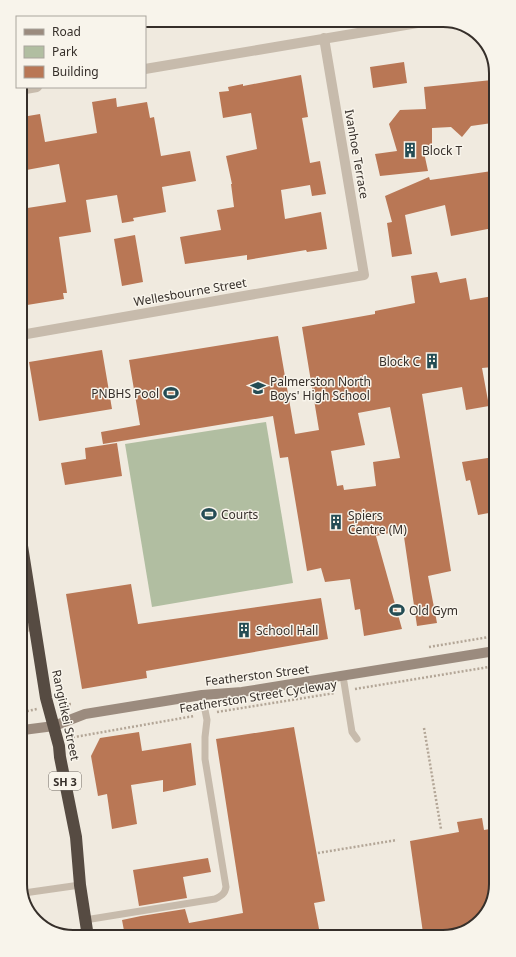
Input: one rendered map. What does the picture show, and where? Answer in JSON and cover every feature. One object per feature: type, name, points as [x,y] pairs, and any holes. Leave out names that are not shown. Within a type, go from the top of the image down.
[{"type":"highway","name":"Rangitikei Street","points":[[27,594],[35,627],[48,707],[58,740],[76,837],[80,885],[87,930]]},
{"type":"main road","name":"Featherston Street","points":[[27,729],[54,726],[85,714],[202,695],[242,692],[489,652]]},
{"type":"street","points":[[146,69],[392,27]]},
{"type":"street","name":"Ivanhoe Terrace","points":[[324,38],[364,275]]},
{"type":"street","name":"Wellesbourne Street","points":[[27,334],[364,275]]},
{"type":"lane","points":[[27,628],[35,627]]},
{"type":"lane","points":[[343,676],[352,732],[357,739]]},
{"type":"lane","points":[[85,920],[215,899],[221,897],[225,892],[226,887],[205,759],[207,720],[202,695]]},
{"type":"lane","points":[[28,893],[80,885]]},
{"type":"path","points":[[424,648],[489,637]]},
{"type":"path","name":"Featherston Street Cycleway","points":[[58,740],[94,732],[489,667]]},
{"type":"path","points":[[27,711],[76,703]]},
{"type":"path","points":[[424,728],[441,829]]},
{"type":"path","points":[[318,853],[397,840]]},
{"type":"green space","name":"Courts","points":[[266,422],[293,583],[152,607],[125,444]]},
{"type":"building","points":[[404,62],[407,83],[373,88],[370,67]]},
{"type":"building","points":[[301,75],[308,117],[302,118],[310,163],[320,161],[326,194],[312,196],[310,185],[281,190],[285,219],[321,212],[327,249],[307,252],[306,250],[247,260],[247,255],[185,264],[180,237],[221,230],[217,210],[234,207],[232,184],[226,156],[257,149],[251,113],[223,118],[219,92],[229,91],[228,87],[243,84],[243,86]]},
{"type":"building","name":"Block T","points":[[489,80],[489,123],[471,126],[462,137],[451,127],[432,128],[432,145],[423,148],[428,171],[380,176],[375,154],[397,151],[389,124],[400,110],[426,109],[424,87]]},
{"type":"building","points":[[116,98],[117,107],[147,102],[150,118],[154,117],[161,156],[190,151],[196,181],[162,187],[166,212],[133,218],[134,221],[122,223],[117,195],[86,200],[91,232],[59,237],[67,293],[63,293],[64,299],[27,305],[27,208],[66,202],[59,164],[27,170],[27,116],[40,114],[45,142],[97,133],[92,102]]},
{"type":"building","points":[[489,171],[489,229],[451,236],[445,205],[405,215],[412,254],[392,257],[387,223],[392,222],[385,196],[429,177],[430,180]]},
{"type":"building","points":[[135,235],[143,282],[122,286],[114,239]]},
{"type":"building","points":[[437,272],[440,283],[466,278],[470,300],[489,297],[489,367],[482,368],[489,406],[466,410],[462,387],[422,394],[451,571],[428,576],[437,623],[417,626],[403,530],[376,536],[402,629],[364,636],[360,609],[355,610],[350,579],[325,582],[321,568],[307,571],[288,457],[280,458],[273,416],[103,444],[101,432],[140,425],[129,360],[278,336],[295,434],[319,430],[302,327],[375,314],[375,311],[415,303],[411,276]],"holes":[[[390,407],[400,458],[373,462],[376,486],[344,490],[343,485],[337,486],[331,451],[365,445],[358,413]]]},
{"type":"building","points":[[102,350],[112,409],[39,421],[29,362]]},
{"type":"building","points":[[117,443],[122,476],[65,485],[61,463],[86,459],[85,448]]},
{"type":"building","points":[[489,458],[489,513],[478,515],[470,480],[466,481],[462,462]]},
{"type":"building","points":[[131,584],[138,624],[321,598],[328,639],[146,671],[147,678],[82,689],[66,594]]},
{"type":"building","points":[[294,727],[325,901],[314,903],[319,930],[124,930],[122,920],[185,909],[189,923],[243,913],[216,739]]},
{"type":"building","points":[[139,732],[142,751],[191,743],[196,785],[163,792],[163,780],[131,785],[137,824],[112,829],[107,794],[98,796],[91,756],[100,738]]},
{"type":"building","points":[[482,818],[484,830],[489,829],[489,890],[487,899],[478,914],[466,924],[452,929],[423,930],[410,841],[459,832],[457,822]]},
{"type":"building","points":[[208,858],[211,872],[183,877],[187,898],[139,906],[133,870]]},
{"type":"place","name":"Block T","points":[[410,150]]},
{"type":"place","name":"Block C","points":[[432,361]]},
{"type":"place","name":"Palmerston North Boys' High School","points":[[258,388]]},
{"type":"place","name":"PNBHS Pool","points":[[171,393]]},
{"type":"place","name":"Courts","points":[[209,514]]},
{"type":"place","name":"Spiers Centre (M)","points":[[336,522]]},
{"type":"place","name":"Old Gym","points":[[397,610]]},
{"type":"place","name":"School Hall","points":[[244,630]]}]
